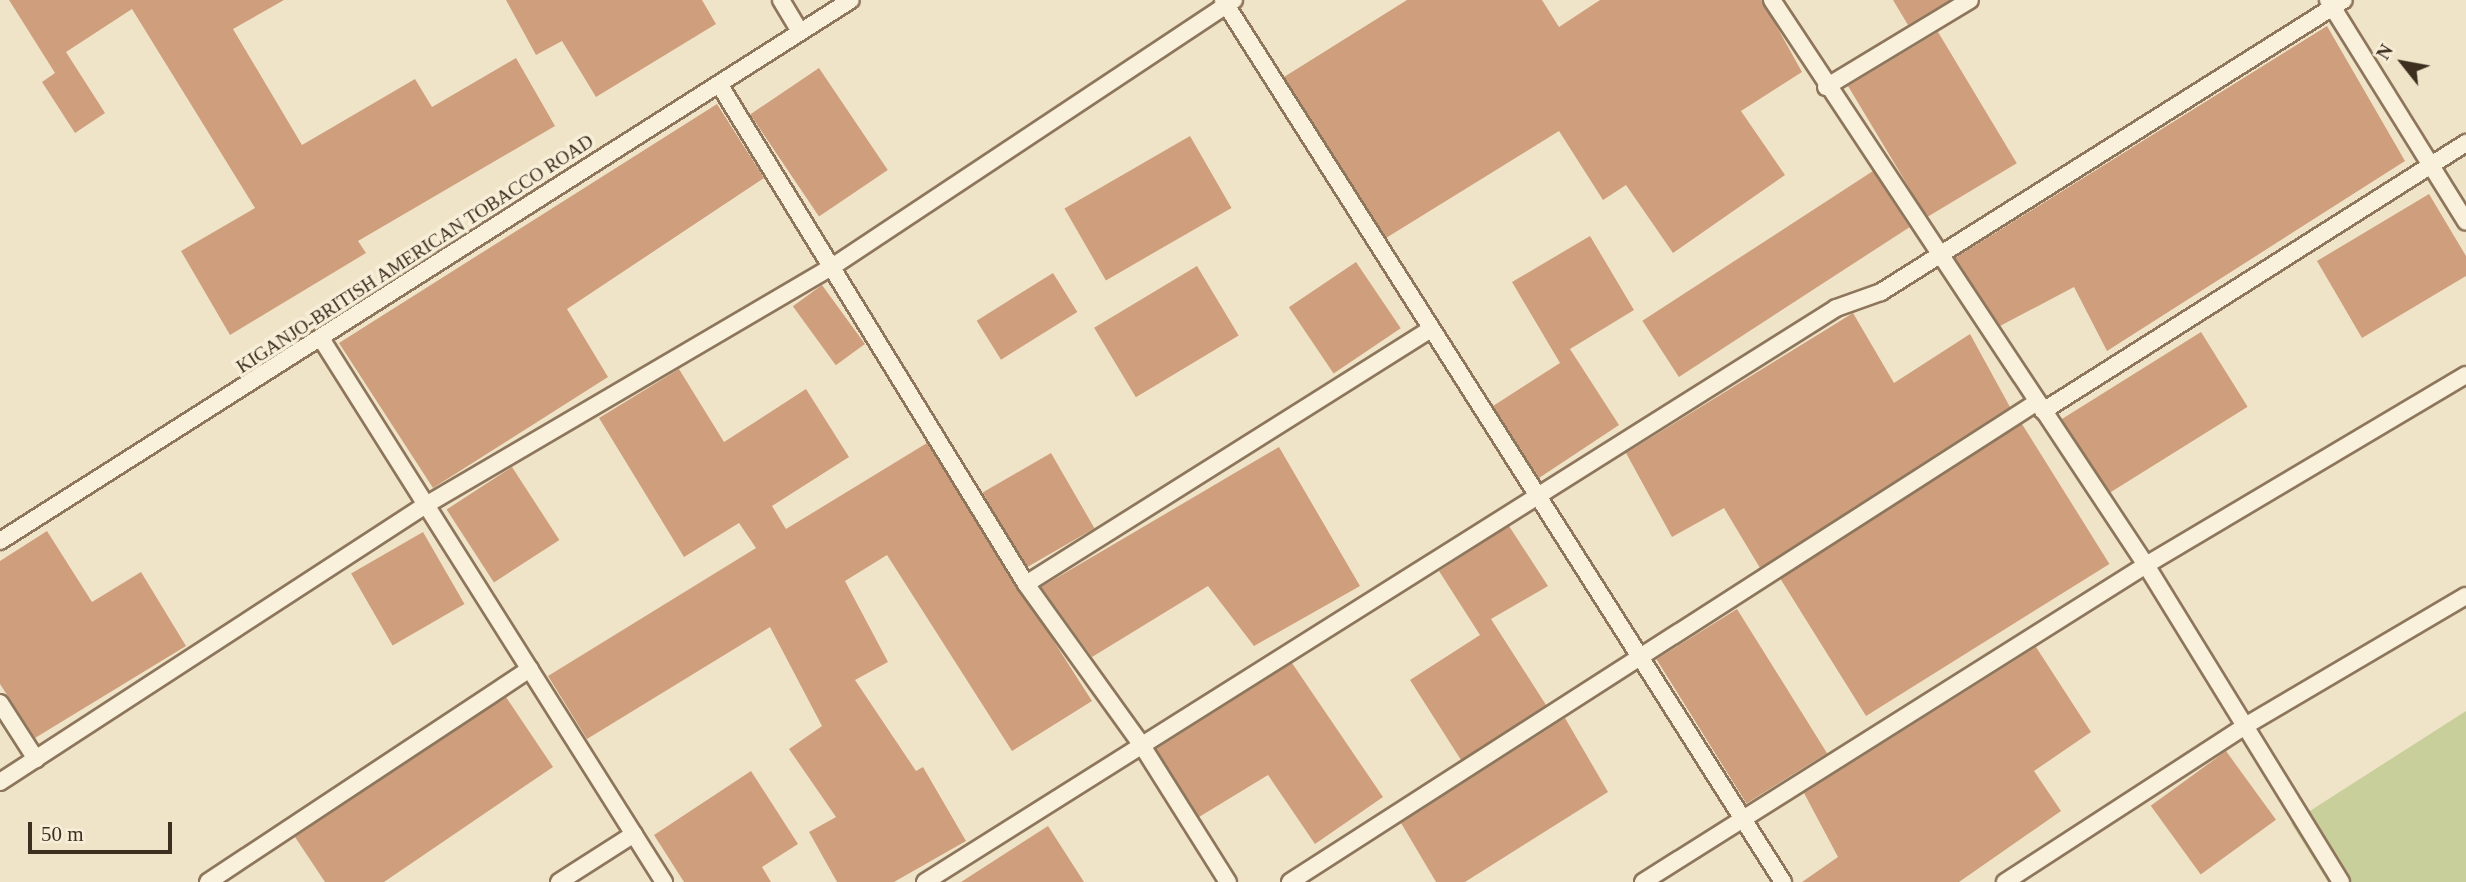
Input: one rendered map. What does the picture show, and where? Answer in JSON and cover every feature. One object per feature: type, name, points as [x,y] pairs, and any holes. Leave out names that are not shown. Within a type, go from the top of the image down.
[{"type":"street","points":[[781,0],[800,32]]},
{"type":"street","name":"KIGANJO-BRITISH AMERICAN TOBACCO ROAD","points":[[0,541],[322,340],[851,0]]},
{"type":"street","points":[[1772,0],[1826,87],[2146,565],[2341,882]]},
{"type":"street","points":[[1826,87],[1970,0]]},
{"type":"street","points":[[0,782],[425,506],[835,265],[1228,2],[1783,882]]},
{"type":"street","points":[[925,882],[1836,308],[1881,292],[2335,3],[2430,166],[2466,222]]},
{"type":"street","points":[[719,83],[835,265],[1026,584],[1141,744],[1228,882]]},
{"type":"street","points":[[1290,882],[1639,656],[2466,143]]},
{"type":"street","points":[[1026,584],[1432,329]]},
{"type":"street","points":[[322,340],[664,882]]},
{"type":"street","points":[[1643,882],[2146,565],[2466,375]]},
{"type":"street","points":[[2005,882],[2245,726],[2466,596]]},
{"type":"street","points":[[208,882],[530,669]]},
{"type":"street","points":[[0,703],[36,759]]},
{"type":"street","points":[[559,882],[634,834]]},
{"type":"green space","points":[[2466,711],[2466,882],[2328,882],[2291,823]]},
{"type":"building","points":[[9,0],[284,0],[233,29],[302,145],[415,79],[432,107],[516,58],[555,126],[358,241],[366,253],[230,335],[181,251],[255,208],[132,9],[66,52],[105,113],[75,133],[42,82],[55,73]]},
{"type":"building","points":[[506,0],[702,0],[716,24],[596,97],[562,41],[536,55]]},
{"type":"building","points":[[1407,0],[1542,0],[1559,27],[1600,0],[1762,0],[1802,72],[1741,111],[1785,175],[1673,253],[1626,185],[1603,200],[1559,131],[1386,238],[1284,77]]},
{"type":"building","points":[[1893,0],[1950,0],[1908,25]]},
{"type":"building","points":[[2327,26],[2405,161],[2107,351],[2074,287],[2000,326],[1955,258]]},
{"type":"building","points":[[1938,32],[2017,163],[1927,217],[1848,86]]},
{"type":"building","points":[[819,68],[888,170],[819,216],[750,114]]},
{"type":"building","points":[[717,104],[764,178],[567,309],[608,377],[433,488],[339,343]]},
{"type":"building","points":[[1190,136],[1232,208],[1106,280],[1064,208]]},
{"type":"building","points":[[1873,171],[1909,227],[1679,377],[1642,321]]},
{"type":"building","points":[[2429,194],[2466,256],[2466,276],[2362,338],[2317,261]]},
{"type":"building","points":[[1590,236],[1634,310],[1570,349],[1619,425],[1539,478],[1493,406],[1560,363],[1512,282]]},
{"type":"building","points":[[1356,262],[1401,328],[1334,374],[1289,307]]},
{"type":"building","points":[[1197,266],[1239,335],[1136,397],[1094,328]]},
{"type":"building","points":[[1053,273],[1077,312],[1001,360],[977,321]]},
{"type":"building","points":[[822,285],[865,344],[836,365],[793,306]]},
{"type":"building","points":[[1853,313],[1894,383],[1970,334],[2010,407],[1760,568],[1724,508],[1672,537],[1626,453]]},
{"type":"building","points":[[2201,332],[2248,407],[2109,494],[2062,419]]},
{"type":"building","points":[[679,369],[724,442],[806,389],[849,457],[772,506],[786,529],[927,443],[1092,701],[1012,751],[887,555],[845,581],[888,662],[855,680],[916,771],[923,767],[966,841],[894,882],[837,882],[809,832],[836,817],[789,749],[822,726],[770,627],[587,739],[548,676],[756,548],[739,523],[684,557],[599,418]]},
{"type":"building","points":[[2022,424],[2109,564],[1866,716],[1779,576]]},
{"type":"building","points":[[1279,447],[1360,586],[1254,646],[1208,586],[1092,657],[1041,587]]},
{"type":"building","points":[[1051,453],[1094,528],[1026,568],[983,492]]},
{"type":"building","points":[[512,467],[559,540],[494,582],[447,509]]},
{"type":"building","points":[[1509,526],[1548,586],[1491,619],[1546,705],[1461,760],[1410,680],[1480,635],[1439,571]]},
{"type":"building","points":[[47,531],[92,602],[141,572],[186,646],[35,738],[0,684],[0,561]]},
{"type":"building","points":[[423,532],[464,604],[393,645],[351,574]]},
{"type":"building","points":[[1737,609],[1827,753],[1747,804],[1656,659]]},
{"type":"building","points":[[2036,647],[2091,732],[2034,771],[2061,811],[1959,882],[1802,882],[1838,857],[1804,793]]},
{"type":"building","points":[[1292,663],[1383,797],[1315,844],[1268,775],[1199,817],[1156,749]]},
{"type":"building","points":[[506,697],[553,767],[384,882],[325,882],[295,837]]},
{"type":"building","points":[[1565,718],[1608,792],[1465,882],[1436,882],[1401,823]]},
{"type":"building","points":[[2226,751],[2276,820],[2201,874],[2151,806]]},
{"type":"building","points":[[751,771],[798,844],[762,867],[771,882],[684,882],[654,835]]},
{"type":"building","points":[[1048,826],[1084,882],[961,882]]}]
